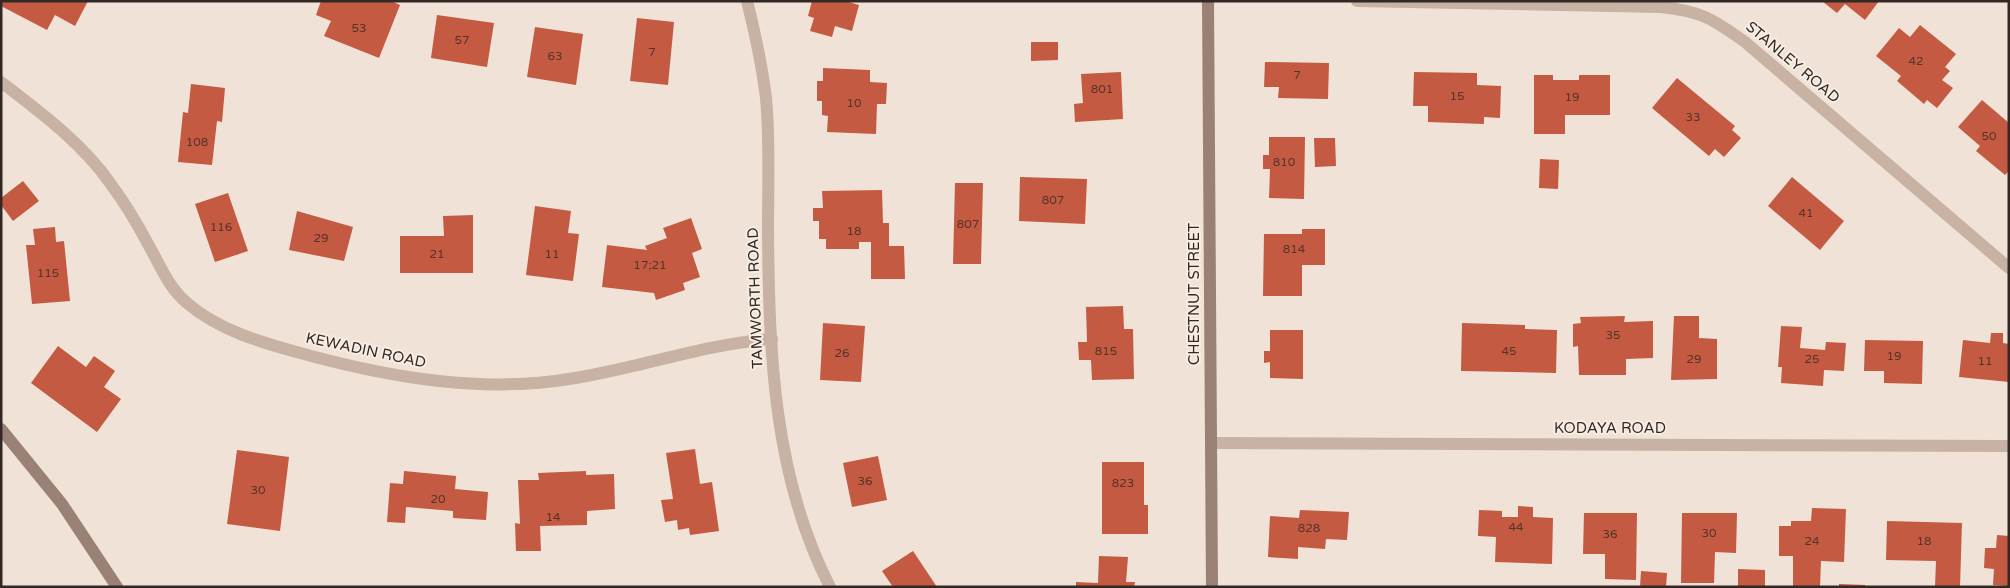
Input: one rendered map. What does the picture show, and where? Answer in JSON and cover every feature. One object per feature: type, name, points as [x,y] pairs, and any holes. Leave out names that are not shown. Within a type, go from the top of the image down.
[{"type":"main road","name":"CHESTNUT STREET","points":[[1208,1],[1212,587]]},
{"type":"main road","points":[[1,429],[62,504],[117,587]]},
{"type":"street","name":"TAMWORTH ROAD","points":[[747,1],[758,46],[766,98],[772,339],[777,411],[790,483],[812,550],[830,587]]},
{"type":"street","name":"STANLEY ROAD","points":[[1357,1],[1661,7],[1689,10],[1717,22],[1745,42],[2009,268]]},
{"type":"street","name":"KEWADIN ROAD","points":[[1,82],[46,117],[90,158],[109,181],[136,222],[175,291],[188,304],[235,332],[272,346],[402,377],[439,381],[506,384],[566,380],[630,368],[732,342],[772,339]]},
{"type":"street","name":"KODAYA ROAD","points":[[1211,443],[2009,446]]},
{"type":"building","points":[[1,1],[88,1],[75,26],[55,15],[47,30],[1,6]]},
{"type":"building","points":[[321,1],[391,1],[400,5],[379,58],[324,36],[331,21],[316,15]]},
{"type":"building","points":[[812,1],[845,1],[859,5],[852,31],[835,26],[832,37],[810,31],[814,18],[808,16]]},
{"type":"building","points":[[1822,1],[1879,1],[1865,20],[1845,4],[1837,13]]},
{"type":"building","points":[[437,15],[494,23],[487,67],[431,58]]},
{"type":"building","points":[[637,18],[674,22],[668,85],[630,81]]},
{"type":"building","points":[[1920,25],[1956,54],[1945,67],[1950,71],[1942,80],[1953,88],[1937,108],[1927,100],[1924,104],[1897,81],[1901,76],[1876,56],[1899,28],[1910,37]]},
{"type":"building","points":[[535,27],[583,34],[576,85],[527,77]]},
{"type":"building","points":[[1031,42],[1058,42],[1058,60],[1031,61]]},
{"type":"building","points":[[1265,62],[1329,63],[1328,99],[1278,98],[1279,87],[1264,87]]},
{"type":"building","points":[[823,68],[870,70],[870,82],[887,83],[886,104],[877,104],[876,134],[827,132],[828,116],[822,115],[822,101],[817,101],[817,81],[823,81]]},
{"type":"building","points":[[1121,72],[1123,119],[1075,122],[1074,104],[1083,103],[1081,74]]},
{"type":"building","points":[[1414,72],[1477,73],[1477,85],[1501,86],[1500,118],[1484,117],[1484,124],[1428,122],[1428,106],[1413,106]]},
{"type":"building","points":[[1534,75],[1553,75],[1553,80],[1579,80],[1579,75],[1610,75],[1610,115],[1565,115],[1565,134],[1534,134]]},
{"type":"building","points":[[1677,78],[1735,126],[1732,130],[1741,138],[1724,157],[1715,149],[1709,156],[1652,108]]},
{"type":"building","points":[[191,84],[225,88],[222,122],[217,121],[212,165],[178,162],[183,112],[188,113]]},
{"type":"building","points":[[1982,100],[2009,123],[2009,171],[2005,175],[1976,151],[1980,146],[1958,127]]},
{"type":"building","points":[[1269,137],[1305,137],[1304,199],[1269,198],[1270,169],[1263,169],[1263,155],[1269,155]]},
{"type":"building","points":[[1314,138],[1335,138],[1336,166],[1315,167]]},
{"type":"building","points":[[1540,159],[1559,160],[1558,189],[1539,188]]},
{"type":"building","points":[[1020,177],[1087,179],[1085,224],[1019,221]]},
{"type":"building","points":[[1792,177],[1844,221],[1820,250],[1768,206]]},
{"type":"building","points":[[23,181],[39,201],[13,221],[1,205],[1,198]]},
{"type":"building","points":[[955,183],[983,183],[981,264],[953,264]]},
{"type":"building","points":[[882,190],[883,223],[889,223],[889,246],[904,246],[905,279],[871,279],[871,242],[859,242],[859,249],[826,249],[826,239],[819,239],[819,221],[813,221],[813,208],[823,208],[822,191]]},
{"type":"building","points":[[228,193],[248,251],[215,262],[195,204]]},
{"type":"building","points":[[535,206],[571,211],[568,233],[579,234],[573,281],[526,275]]},
{"type":"building","points":[[297,211],[353,227],[344,261],[289,250]]},
{"type":"building","points":[[473,215],[473,273],[400,273],[400,236],[444,236],[443,216]]},
{"type":"building","points":[[691,218],[702,249],[692,253],[700,277],[683,283],[685,290],[656,300],[654,293],[602,287],[607,245],[647,250],[645,246],[667,238],[663,228]]},
{"type":"building","points":[[55,227],[56,242],[64,241],[70,301],[32,304],[26,245],[35,245],[33,229]]},
{"type":"building","points":[[1302,229],[1325,229],[1325,265],[1302,265],[1302,296],[1263,296],[1264,234],[1302,234]]},
{"type":"building","points":[[1123,306],[1124,329],[1133,329],[1134,379],[1092,380],[1091,360],[1079,360],[1078,342],[1087,342],[1086,307]]},
{"type":"building","points":[[1625,316],[1624,322],[1653,321],[1653,358],[1626,359],[1626,375],[1579,375],[1578,346],[1573,347],[1573,324],[1581,323],[1580,317]]},
{"type":"building","points":[[1674,316],[1699,316],[1699,338],[1717,339],[1717,379],[1671,380]]},
{"type":"building","points":[[823,323],[865,326],[861,382],[820,380]]},
{"type":"building","points":[[1462,323],[1525,325],[1525,329],[1557,330],[1556,373],[1461,371]]},
{"type":"building","points":[[1781,326],[1802,327],[1800,348],[1825,350],[1826,342],[1846,343],[1844,371],[1824,370],[1823,386],[1781,383],[1782,367],[1778,367]]},
{"type":"building","points":[[1270,330],[1303,330],[1303,379],[1270,378],[1270,362],[1264,363],[1264,351],[1270,351]]},
{"type":"building","points":[[1991,333],[2003,333],[2003,343],[2009,344],[2009,382],[1959,377],[1963,340],[1990,343]]},
{"type":"building","points":[[1865,340],[1923,341],[1922,384],[1884,383],[1884,371],[1864,371]]},
{"type":"building","points":[[58,346],[86,367],[94,356],[115,371],[104,387],[121,399],[97,432],[31,383]]},
{"type":"building","points":[[695,449],[700,484],[712,482],[719,531],[690,535],[689,528],[678,530],[677,520],[665,522],[661,500],[673,499],[666,453]]},
{"type":"building","points":[[237,450],[289,457],[280,531],[227,524]]},
{"type":"building","points":[[878,456],[887,500],[852,507],[843,463]]},
{"type":"building","points":[[1102,462],[1144,462],[1144,505],[1148,505],[1148,534],[1102,534]]},
{"type":"building","points":[[404,471],[456,476],[455,489],[488,492],[486,520],[453,518],[453,511],[406,507],[405,523],[387,522],[390,483],[403,484]]},
{"type":"building","points":[[586,471],[586,475],[614,474],[615,509],[587,511],[587,525],[540,526],[541,551],[516,551],[515,523],[520,524],[518,480],[539,480],[538,473]]},
{"type":"building","points":[[1518,506],[1533,507],[1533,517],[1553,518],[1552,564],[1495,562],[1496,537],[1478,536],[1479,510],[1502,511],[1502,517],[1518,517]]},
{"type":"building","points":[[1812,508],[1846,509],[1844,562],[1821,561],[1820,587],[1793,586],[1793,556],[1779,556],[1779,526],[1791,526],[1791,521],[1811,521]]},
{"type":"building","points":[[1300,510],[1349,512],[1347,540],[1326,539],[1325,549],[1298,547],[1298,559],[1268,557],[1270,516],[1299,518]]},
{"type":"building","points":[[1584,513],[1637,513],[1636,580],[1605,579],[1605,554],[1583,554]]},
{"type":"building","points":[[1682,513],[1737,513],[1736,553],[1715,552],[1714,583],[1681,583]]},
{"type":"building","points":[[1887,521],[1962,523],[1960,587],[1935,587],[1936,561],[1886,560]]},
{"type":"building","points":[[1997,535],[2009,536],[2009,586],[1993,585],[1994,569],[1984,568],[1985,548],[1996,548]]},
{"type":"building","points":[[913,551],[937,587],[893,587],[882,571]]},
{"type":"building","points":[[1099,556],[1128,557],[1126,582],[1135,582],[1134,587],[1076,587],[1076,582],[1098,583]]},
{"type":"building","points":[[1738,569],[1765,570],[1765,587],[1738,587]]},
{"type":"building","points":[[1641,571],[1667,573],[1666,587],[1640,587]]},
{"type":"building","points":[[1839,584],[1865,585],[1865,587],[1839,587]]}]
